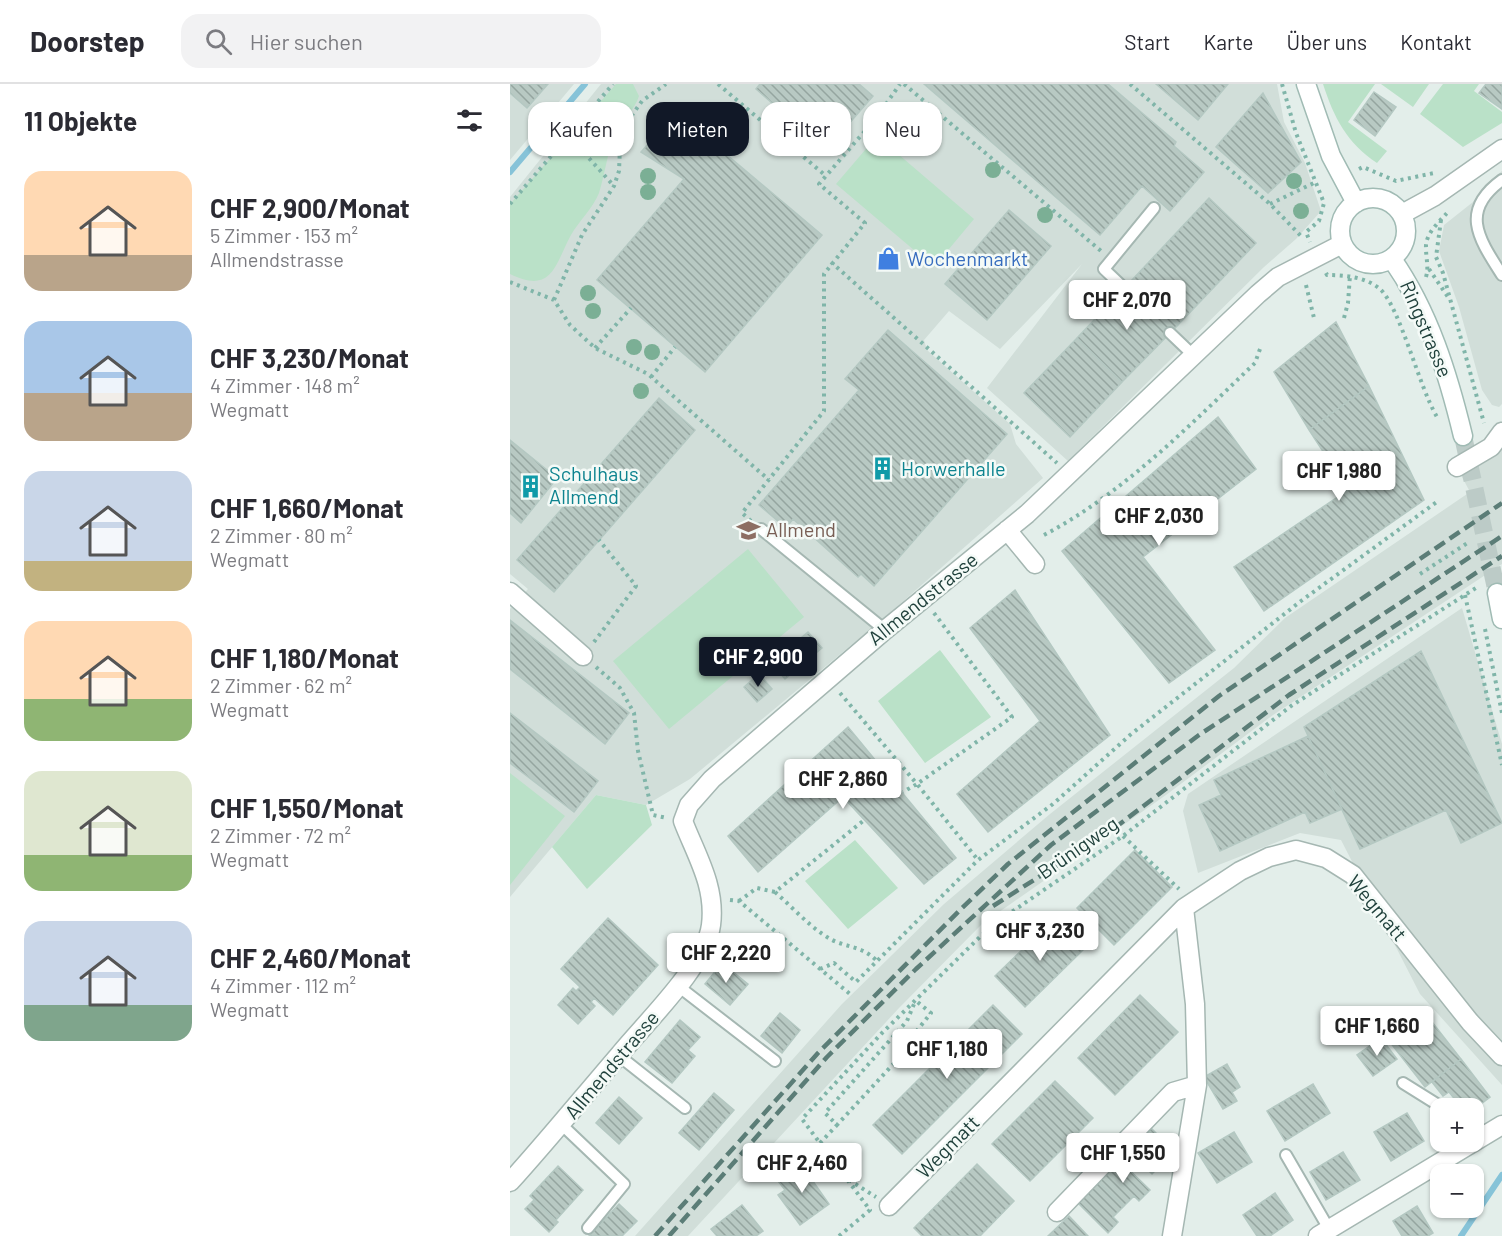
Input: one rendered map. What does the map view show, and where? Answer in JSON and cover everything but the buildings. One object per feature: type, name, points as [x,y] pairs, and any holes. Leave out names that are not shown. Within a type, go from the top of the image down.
[{"type":"street","points":[[1306,84],[1331,156],[1356,203]]},
{"type":"street","points":[[1402,214],[1435,196],[1502,148]]},
{"type":"street","points":[[1376,198],[1386,201],[1402,214],[1406,236],[1404,246],[1392,259],[1379,265],[1368,265],[1349,254],[1342,244],[1341,221],[1356,203],[1376,198]]},
{"type":"street","name":"Allmendstrasse","points":[[510,1182],[562,1125],[618,1055],[678,986],[710,933],[711,899],[708,879],[682,821],[689,805],[712,779],[828,678],[1007,530],[1069,474],[1192,354],[1278,277],[1342,244]]},
{"type":"street","name":"Ringstrasse","points":[[1392,259],[1418,303],[1438,347],[1463,436]]},
{"type":"street","points":[[1457,467],[1498,438]]},
{"type":"street","points":[[1007,530],[1035,564]]},
{"type":"street","points":[[510,592],[583,656]]},
{"type":"street","points":[[1497,593],[1502,619]]},
{"type":"street","name":"Wegmatt","points":[[889,1206],[1188,905],[1240,871],[1269,857],[1296,850],[1326,858],[1353,875],[1470,1023],[1502,1056]]},
{"type":"street","points":[[1172,1236],[1197,1103],[1195,1004],[1188,905]]},
{"type":"street","points":[[1057,1212],[1173,1092],[1197,1085]]},
{"type":"street","points":[[1484,1130],[1502,1125]]},
{"type":"street","points":[[1323,1233],[1447,1152]]},
{"type":"lane","points":[[1502,180],[1485,195],[1476,219],[1476,229],[1502,275]]},
{"type":"lane","points":[[1124,288],[1104,269],[1154,208]]},
{"type":"lane","points":[[1170,333],[1192,354]]},
{"type":"lane","points":[[761,529],[885,630]]},
{"type":"lane","points":[[678,986],[775,1061]]},
{"type":"lane","points":[[618,1055],[685,1108]]},
{"type":"lane","points":[[1403,1083],[1430,1100]]},
{"type":"lane","points":[[562,1125],[624,1184],[588,1228]]},
{"type":"lane","points":[[1286,1155],[1323,1233]]},
{"type":"path","points":[[598,102],[614,84]]},
{"type":"path","points":[[554,300],[582,236],[614,186],[619,171],[622,140],[630,118],[642,101],[666,84]]},
{"type":"path","points":[[718,84],[826,176]]},
{"type":"path","points":[[761,529],[742,513],[824,411],[824,274],[831,262],[865,223],[819,184],[877,117],[902,84],[1110,260]]},
{"type":"path","points":[[1130,84],[1270,204],[1301,236]]},
{"type":"path","points":[[1282,84],[1296,133],[1324,203],[1319,221],[1306,232],[1310,241]]},
{"type":"path","points":[[510,204],[552,156]]},
{"type":"path","points":[[587,156],[614,186]]},
{"type":"path","points":[[1363,167],[1396,181],[1421,176]]},
{"type":"path","points":[[1270,204],[1316,182]]},
{"type":"path","points":[[1425,279],[1428,269],[1425,246],[1429,234],[1446,214]]},
{"type":"path","points":[[1441,220],[1436,257],[1483,422],[1498,438]]},
{"type":"path","points":[[831,262],[1069,474]]},
{"type":"path","points":[[1428,269],[1450,300]]},
{"type":"path","points":[[1327,275],[1350,275],[1379,288],[1389,300],[1420,383],[1441,424]]},
{"type":"path","points":[[1344,318],[1348,303],[1350,275]]},
{"type":"path","points":[[1312,281],[1305,286],[1314,318]]},
{"type":"path","points":[[510,282],[554,300],[570,325],[595,348],[651,377],[769,480]]},
{"type":"path","points":[[595,348],[630,308]]},
{"type":"path","points":[[651,377],[675,347]]},
{"type":"path","points":[[1044,535],[1113,489],[1188,427],[1255,363],[1260,349]]},
{"type":"path","points":[[820,969],[834,963],[856,982],[978,860],[1053,804],[1130,735],[1301,602],[1438,501]]},
{"type":"path","points":[[599,540],[636,586],[583,656],[621,688],[634,712],[638,751],[654,815],[682,821]]},
{"type":"path","points":[[1420,574],[1469,542]]},
{"type":"path","name":"Brünigweg","points":[[839,1236],[870,1210],[802,1119],[915,1000],[991,926],[1123,836],[1291,706],[1465,595],[1502,765]]},
{"type":"path","points":[[903,792],[1012,717],[923,598]]},
{"type":"path","points":[[1484,624],[1502,713]]},
{"type":"path","points":[[828,678],[978,860]]},
{"type":"path","points":[[775,892],[863,821]]},
{"type":"path","points":[[1123,836],[1188,905]]},
{"type":"path","points":[[739,901],[757,888],[775,892],[824,935],[842,945],[865,949],[877,961]]},
{"type":"path","points":[[711,899],[739,901],[850,994]]},
{"type":"path","points":[[820,1143],[837,1125],[908,1048],[906,1041],[931,1013],[915,1000],[907,1021],[825,1113],[837,1125]]},
{"type":"path","points":[[846,1178],[889,1206]]},
{"type":"shaded area","points":[[510,84],[574,84],[559,102],[528,102],[528,139],[510,160]]},
{"type":"shaded area","name":"Allmend","points":[[601,84],[1277,84],[1284,122],[1305,163],[1321,211],[1296,239],[1264,267],[1068,461],[987,388],[1082,264],[1000,349],[949,311],[924,340],[927,350],[1010,424],[1016,444],[1043,478],[891,612],[690,779],[646,805],[596,795],[510,897],[510,609],[528,589],[510,574],[510,197],[543,156],[634,156],[634,102],[587,102]]},
{"type":"shaded area","points":[[1502,171],[1502,404],[1499,407],[1492,405],[1482,390],[1459,307],[1439,251],[1444,225],[1473,202],[1486,184]]},
{"type":"shaded area","points":[[1502,445],[1502,564],[1273,715],[1166,795],[982,924],[899,1008],[688,1236],[635,1236],[842,1004],[944,904],[1050,814],[1234,668],[1285,618],[1470,492],[1461,475]]},
{"type":"shaded area","points":[[1462,608],[1502,744],[1502,1085],[1420,994],[1341,840],[1300,833],[1198,873],[1183,811],[1188,794]]},
{"type":"green space","points":[[616,84],[633,84],[639,96],[634,106],[634,102],[600,102]]},
{"type":"green space","points":[[1323,84],[1375,84],[1348,122],[1387,151],[1377,163],[1357,147],[1343,129]]},
{"type":"green space","points":[[1381,84],[1429,84],[1413,107]]},
{"type":"green space","points":[[1443,84],[1479,84],[1474,91],[1502,112],[1502,123],[1463,147],[1420,114]]},
{"type":"green space","points":[[863,152],[863,156],[900,156],[974,219],[934,267],[836,184]]},
{"type":"green space","points":[[552,156],[608,156],[596,199],[571,235],[556,266],[544,279],[524,280],[510,274],[510,204]]},
{"type":"green space","points":[[748,549],[804,617],[669,729],[613,661]]},
{"type":"green space","points":[[940,650],[991,717],[925,763],[878,701]]},
{"type":"green space","points":[[510,773],[565,816],[510,885]]},
{"type":"green space","points":[[596,795],[646,805],[652,825],[587,889],[552,847]]},
{"type":"green space","points":[[855,840],[898,888],[848,929],[805,881]]},
{"type":"waterway","points":[[510,172],[585,84]]},
{"type":"waterway","points":[[1461,1236],[1502,1175]]},
{"type":"tunnel","points":[[1463,436],[1497,593]]},
{"type":"railway","points":[[655,1236],[818,1053],[1008,864],[1219,696],[1502,503]]},
{"type":"railway","points":[[669,1236],[827,1057],[916,969],[1051,845],[1199,735],[1502,536]]},
{"type":"railway","points":[[993,906],[1108,833],[1289,695],[1502,556]]},
{"type":"place","name":"Wochenmarkt","points":[[889,259]]},
{"type":"place","name":"Horwerhalle","points":[[883,469]]},
{"type":"place","name":"Schulhaus Allmend","points":[[531,486]]},
{"type":"place","name":"Allmend","points":[[748,530]]}]
